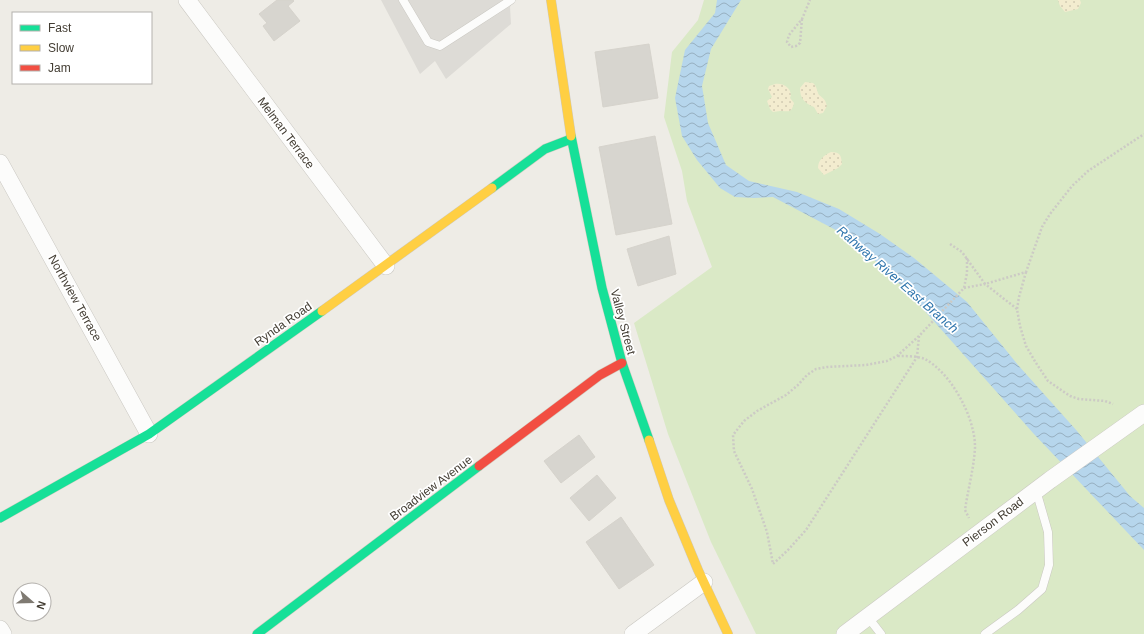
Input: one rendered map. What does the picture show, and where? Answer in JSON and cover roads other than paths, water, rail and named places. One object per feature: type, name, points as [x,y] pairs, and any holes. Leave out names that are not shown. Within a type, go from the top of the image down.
[{"type":"street","name":"Melman Terrace","points":[[187,0],[386,266]]},
{"type":"street","name":"Valley Street","points":[[552,0],[571,139],[602,288],[622,363],[669,500],[728,634]]},
{"type":"street","name":"Rynda Road","points":[[0,518],[149,434],[386,266],[545,149],[571,139]]},
{"type":"street","name":"Northview Terrace","points":[[0,163],[149,434]]},
{"type":"street","name":"Broadview Avenue","points":[[257,634],[600,376],[622,363]]},
{"type":"street","name":"Pierson Road","points":[[845,634],[1036,490],[1144,413]]},
{"type":"street","points":[[633,634],[704,582]]},
{"type":"street","points":[[0,629],[3,634]]},
{"type":"lane","points":[[403,0],[428,42],[440,46],[511,0]]},
{"type":"lane","points":[[985,634],[1018,610],[1042,589],[1048,565],[1048,532],[1036,490]]},
{"type":"lane","points":[[867,616],[881,634]]},
{"type":"water","name":"Rahway River East Branch","points":[[717,0],[741,0],[711,49],[702,86],[708,123],[726,165],[749,181],[797,192],[839,209],[880,234],[914,258],[967,302],[1018,365],[1077,431],[1130,496],[1144,508],[1144,550],[1033,433],[907,291],[851,238],[773,197],[735,197],[720,188],[697,160],[682,136],[675,98],[685,50],[715,13]]}]
